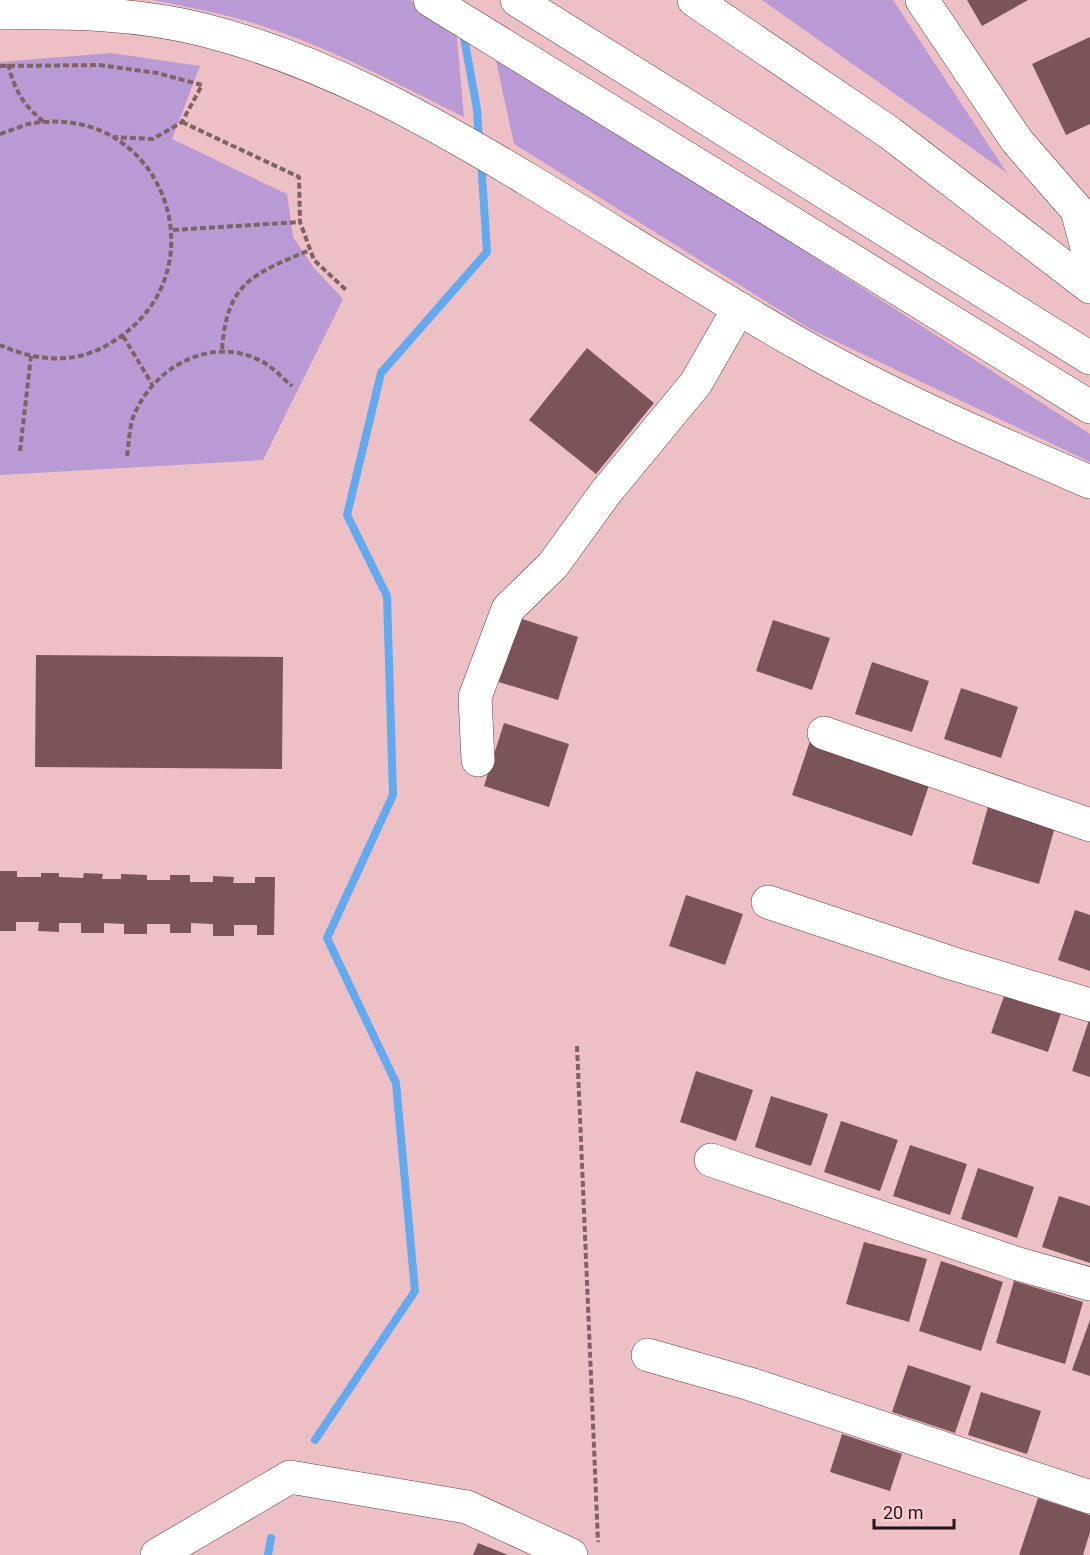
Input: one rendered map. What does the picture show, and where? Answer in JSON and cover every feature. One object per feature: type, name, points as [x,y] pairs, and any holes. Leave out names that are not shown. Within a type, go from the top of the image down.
[{"type":"main road","points":[[430,0],[504,48],[1090,407]]},
{"type":"main road","points":[[517,0],[1090,358]]},
{"type":"main road","points":[[694,0],[890,133],[1090,287]]},
{"type":"main road","points":[[922,0],[1017,141],[1077,210],[1090,259]]},
{"type":"main road","points":[[0,13],[115,15],[203,30],[318,68],[438,126],[802,345],[926,410],[1090,482]]},
{"type":"main road","points":[[478,760],[476,697],[508,609],[553,565],[606,492],[696,383],[739,308]]},
{"type":"main road","points":[[824,733],[1090,825]]},
{"type":"main road","points":[[768,902],[951,963],[1090,1005]]},
{"type":"main road","points":[[711,1160],[1018,1264],[1090,1284]]},
{"type":"main road","points":[[648,1355],[750,1384],[1090,1497]]},
{"type":"main road","points":[[156,1555],[290,1477],[467,1507],[584,1549]]},
{"type":"path","points":[[0,66],[8,64],[100,65],[157,73],[202,86],[182,122],[153,139],[113,137],[75,123],[44,122],[25,106],[15,91],[8,64]]},
{"type":"path","points":[[182,122],[299,177],[300,222],[314,260],[346,290]]},
{"type":"path","points":[[0,134],[34,123],[75,123]]},
{"type":"path","points":[[0,345],[22,355],[60,360],[98,351],[130,332],[155,303],[170,268],[172,230],[163,194],[143,161],[113,137]]},
{"type":"path","points":[[172,230],[300,222]]},
{"type":"path","points":[[222,349],[224,321],[236,292],[270,267],[310,250]]},
{"type":"path","points":[[123,336],[152,384]]},
{"type":"path","points":[[127,456],[133,416],[152,384],[178,362],[222,349],[260,360],[292,386]]},
{"type":"path","points":[[20,450],[31,356]]},
{"type":"path","points":[[577,1046],[584,1549]]},
{"type":"shaded area","points":[[152,0],[410,0],[456,28],[464,117],[372,71],[301,40],[231,17]]},
{"type":"shaded area","points":[[762,0],[893,0],[1007,173]]},
{"type":"shaded area","points":[[494,52],[1090,434],[1090,462],[810,329],[514,144]]},
{"type":"shaded area","points":[[111,53],[200,66],[172,139],[287,194],[293,237],[314,268],[343,299],[263,460],[0,475],[0,62]]},
{"type":"building","points":[[967,0],[1028,0],[982,26]]},
{"type":"building","points":[[1090,37],[1090,124],[1066,135],[1032,64]]},
{"type":"building","points":[[587,348],[654,403],[596,474],[529,420]]},
{"type":"building","points":[[513,616],[578,637],[558,700],[492,680]]},
{"type":"building","points":[[773,620],[830,638],[812,690],[756,671]]},
{"type":"building","points":[[36,655],[283,657],[282,769],[35,767]]},
{"type":"building","points":[[872,662],[929,681],[912,732],[855,714]]},
{"type":"building","points":[[961,688],[1018,707],[1001,758],[944,739]]},
{"type":"building","points":[[504,723],[569,744],[549,807],[484,786]]},
{"type":"building","points":[[810,741],[929,785],[912,836],[792,795]]},
{"type":"building","points":[[989,803],[1056,823],[1039,884],[972,864]]},
{"type":"building","points":[[0,871],[17,871],[17,877],[41,877],[41,873],[59,873],[59,877],[83,878],[84,873],[103,874],[102,879],[121,879],[121,874],[147,875],[147,880],[170,880],[170,875],[190,875],[190,882],[213,882],[213,876],[234,877],[233,883],[255,883],[255,877],[275,877],[274,935],[257,935],[257,925],[234,925],[234,936],[213,936],[213,924],[191,923],[191,933],[170,933],[170,924],[147,924],[147,934],[124,934],[124,924],[104,923],[104,933],[81,933],[81,923],[59,923],[59,932],[38,931],[39,922],[16,922],[16,931],[0,931]]},
{"type":"building","points":[[686,895],[743,914],[725,965],[669,946]]},
{"type":"building","points":[[1075,910],[1090,915],[1090,971],[1058,960]]},
{"type":"building","points":[[1009,982],[1065,1001],[1048,1052],[991,1033]]},
{"type":"building","points":[[1090,1017],[1090,1077],[1072,1071]]},
{"type":"building","points":[[696,1071],[753,1090],[736,1141],[680,1122]]},
{"type":"building","points":[[771,1096],[828,1114],[811,1166],[755,1147]]},
{"type":"building","points":[[841,1121],[898,1140],[880,1191],[824,1172]]},
{"type":"building","points":[[910,1145],[967,1164],[950,1215],[893,1196]]},
{"type":"building","points":[[978,1168],[1034,1187],[1017,1238],[961,1219]]},
{"type":"building","points":[[1059,1196],[1090,1206],[1090,1263],[1042,1247]]},
{"type":"building","points":[[864,1242],[927,1259],[909,1322],[846,1304]]},
{"type":"building","points":[[941,1261],[1003,1282],[981,1351],[919,1331]]},
{"type":"building","points":[[1014,1281],[1083,1302],[1065,1364],[996,1343]]},
{"type":"building","points":[[1090,1320],[1090,1376],[1072,1370]]},
{"type":"building","points":[[908,1365],[971,1386],[955,1433],[892,1412]]},
{"type":"building","points":[[981,1392],[1041,1411],[1027,1454],[968,1435]]},
{"type":"building","points":[[842,1434],[902,1454],[890,1491],[830,1472]]},
{"type":"building","points":[[1038,1498],[1090,1515],[1090,1532],[1083,1555],[1019,1555]]},
{"type":"building","points":[[478,1543],[508,1555],[473,1555]]},
{"type":"waterway","points":[[463,32],[477,109],[479,141]]},
{"type":"waterway","points":[[315,1440],[415,1291],[396,1083],[327,938],[393,795],[387,596],[347,515],[381,373],[487,252],[481,160]]},
{"type":"waterway","points":[[268,1555],[271,1538]]}]
